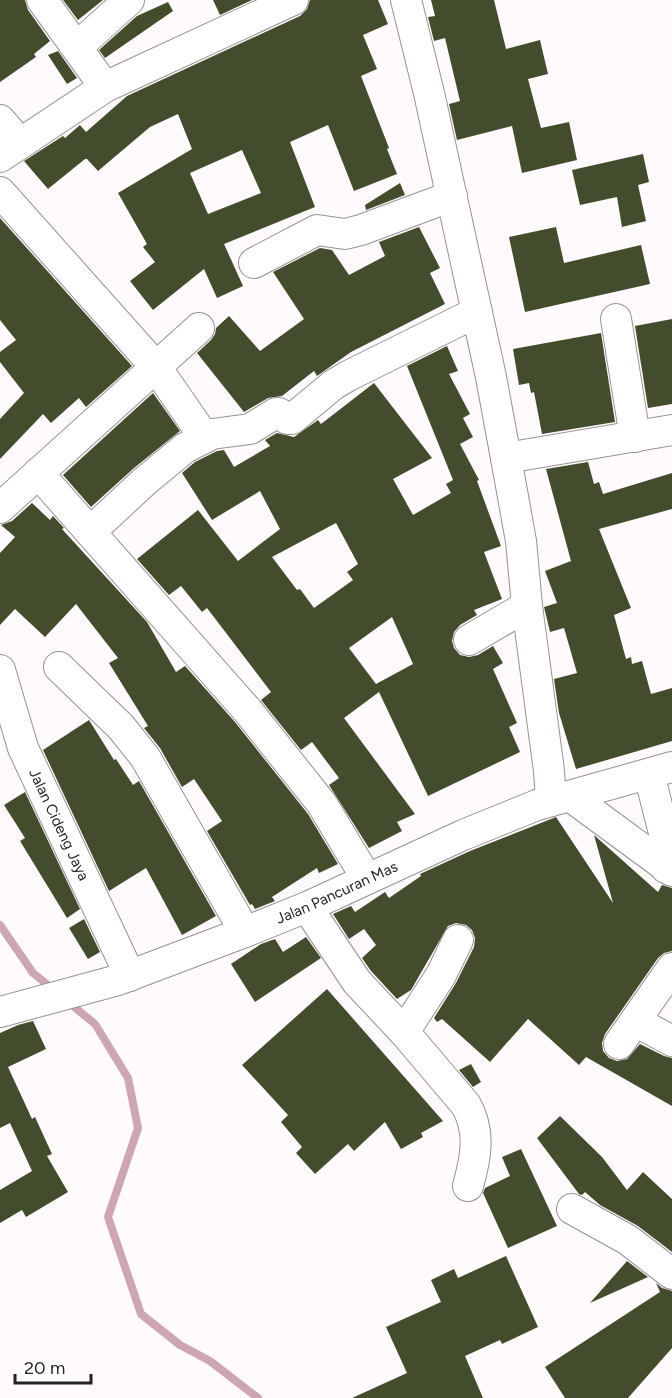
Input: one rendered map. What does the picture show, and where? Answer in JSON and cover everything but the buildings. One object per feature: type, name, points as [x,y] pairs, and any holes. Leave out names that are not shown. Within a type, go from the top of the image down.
[{"type":"street","points":[[42,0],[105,87]]},
{"type":"street","points":[[76,47],[129,0]]},
{"type":"street","points":[[0,120],[10,150],[105,87],[293,0]]},
{"type":"street","points":[[406,0],[452,196],[506,458],[521,541],[527,606],[542,713],[561,798],[669,870]]},
{"type":"street","points":[[0,192],[156,366],[205,438]]},
{"type":"street","points":[[254,263],[317,230],[345,234],[361,230],[452,196]]},
{"type":"street","points":[[90,532],[174,456],[193,443],[222,432],[250,429],[276,413],[286,419],[292,419],[348,376],[477,312]]},
{"type":"street","points":[[616,318],[635,437]]},
{"type":"street","points":[[0,508],[198,328]]},
{"type":"street","points":[[506,458],[672,430]]},
{"type":"street","points":[[38,473],[248,711],[322,804],[367,879]]},
{"type":"street","points":[[469,640],[527,606]]},
{"type":"street","points":[[58,667],[122,727],[145,757],[245,932]]},
{"type":"street","name":"Jalan Cideng Jaya","points":[[0,670],[23,747],[124,978]]},
{"type":"street","points":[[660,770],[669,870]]},
{"type":"street","name":"Jalan Pancuran Mas","points":[[0,1012],[124,978],[307,907],[463,834],[561,798],[660,770]]},
{"type":"street","points":[[307,907],[357,982],[404,1032],[473,1116],[477,1147],[468,1186]]},
{"type":"street","points":[[404,1032],[441,975],[458,940]]},
{"type":"street","points":[[672,968],[627,1033],[672,1041]]},
{"type":"street","points":[[572,1209],[628,1240],[672,1274]]},
{"type":"waterway","points":[[0,925],[33,973],[54,990]]},
{"type":"waterway","points":[[68,1002],[95,1024],[128,1078],[138,1128],[108,1217],[141,1314],[180,1345],[210,1361],[258,1398]]}]
